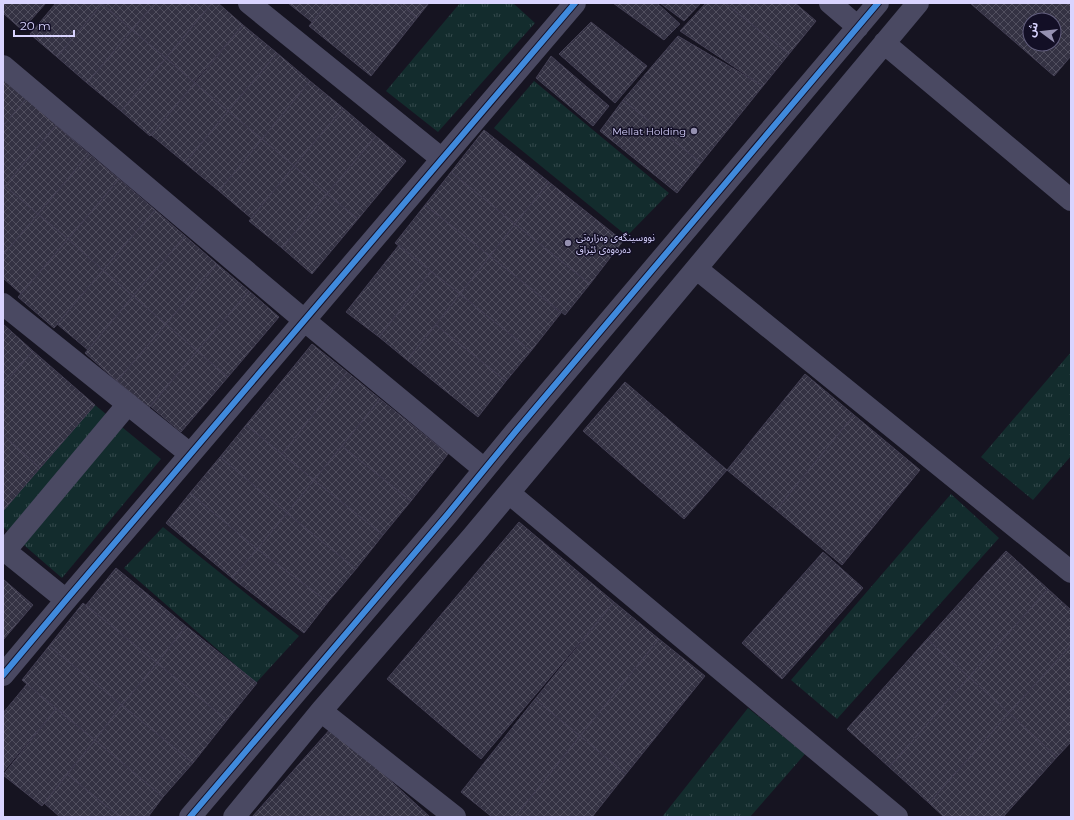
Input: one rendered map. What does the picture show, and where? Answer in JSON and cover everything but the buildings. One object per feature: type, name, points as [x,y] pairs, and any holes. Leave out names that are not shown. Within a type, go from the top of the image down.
[{"type":"street","points":[[248,3],[442,159]]},
{"type":"street","points":[[830,3],[858,27]]},
{"type":"street","points":[[190,817],[447,515],[484,469],[878,3]]},
{"type":"street","points":[[234,817],[697,269],[884,43],[914,4]]},
{"type":"street","points":[[3,675],[442,159],[565,6]]},
{"type":"street","points":[[884,43],[1071,200]]},
{"type":"street","points":[[3,66],[304,320],[484,469]]},
{"type":"street","points":[[808,86],[831,107]]},
{"type":"street","points":[[697,269],[1071,572]]},
{"type":"street","points":[[3,304],[190,454]]},
{"type":"street","points":[[66,600],[4,550],[128,404]]},
{"type":"street","points":[[516,431],[542,453]]},
{"type":"street","points":[[509,493],[897,817]]},
{"type":"street","points":[[447,515],[472,537]]},
{"type":"street","points":[[322,711],[455,817]]},
{"type":"green space","points":[[460,3],[513,3],[535,23],[438,132],[386,91]]},
{"type":"green space","points":[[534,81],[669,193],[627,236],[494,128]]},
{"type":"green space","points":[[1071,352],[1071,456],[1033,500],[981,457]]},
{"type":"green space","points":[[95,405],[161,459],[62,578],[3,527],[3,511]]},
{"type":"green space","points":[[951,494],[999,538],[837,719],[791,680]]},
{"type":"green space","points":[[163,527],[299,636],[256,683],[124,568]]},
{"type":"green space","points":[[748,708],[805,754],[750,817],[662,817]]},
{"type":"cycle path","points":[[3,675],[575,3]]},
{"type":"cycle path","points":[[190,817],[447,515],[516,431],[878,3]]},
{"type":"place","name":"Mellat Holding","points":[[694,131]]},
{"type":"place","name":"نووسینگەی وەزارەتی دەرەوەی ئێراق","points":[[568,243]]}]
